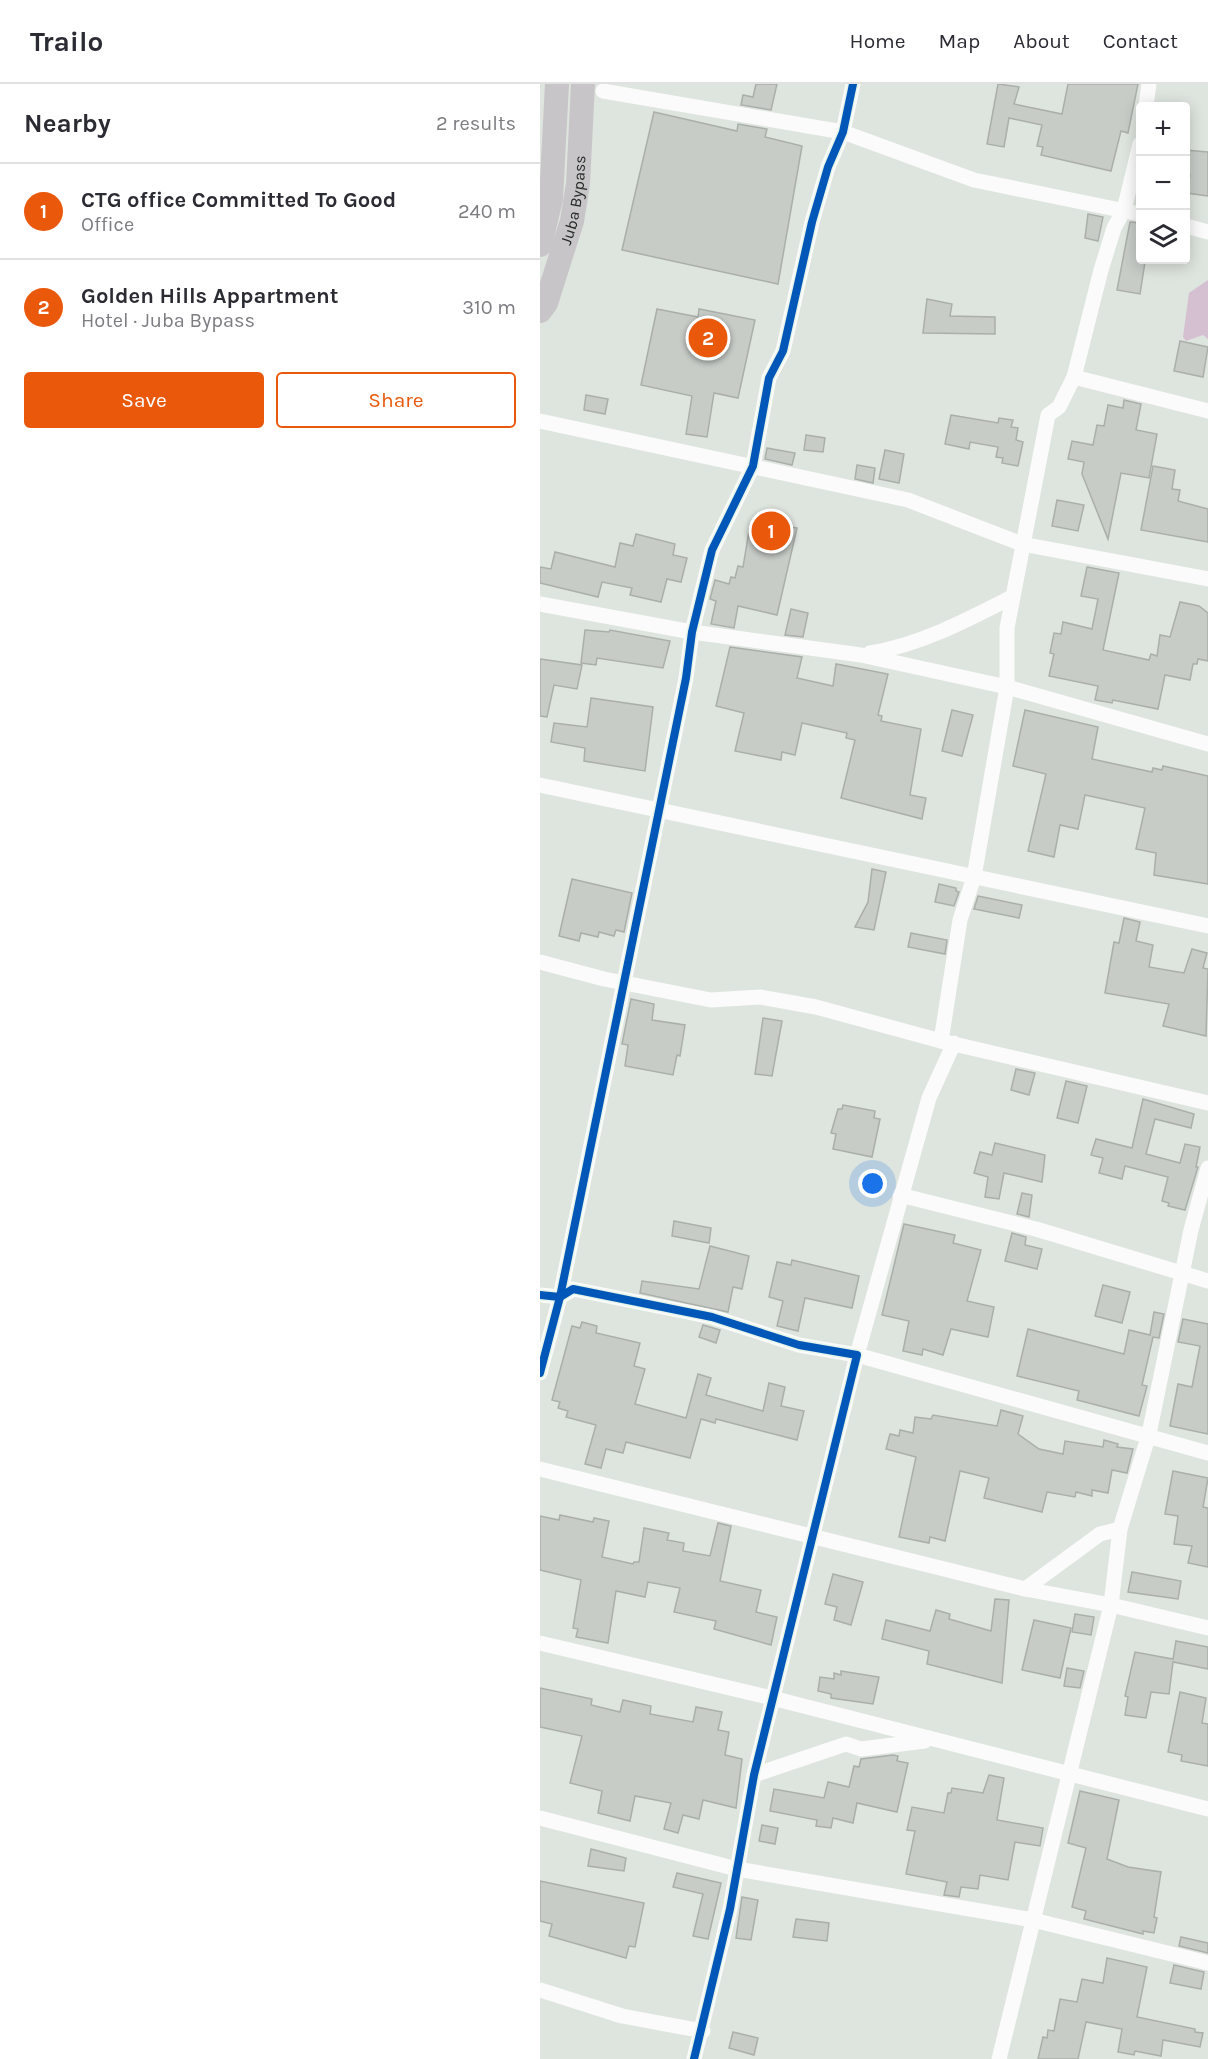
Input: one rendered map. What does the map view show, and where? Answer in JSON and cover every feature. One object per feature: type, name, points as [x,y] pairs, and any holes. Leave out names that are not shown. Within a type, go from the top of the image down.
[{"type":"main road","name":"Juba Bypass","points":[[540,245],[551,198],[557,84]]},
{"type":"main road","name":"Juba Bypass","points":[[540,311],[546,303],[572,220],[593,88]]},
{"type":"street","points":[[540,1373],[560,1297],[622,982],[686,678],[692,632],[712,550],[753,466],[769,378],[783,351],[812,222],[828,167],[843,132],[853,84]]},
{"type":"street","points":[[1147,102],[1149,84]]},
{"type":"street","points":[[593,88],[843,132],[974,180],[1136,213]]},
{"type":"street","points":[[694,2059],[703,2031],[754,1775],[857,1355],[900,1195],[948,1042],[960,920],[974,877],[1007,687],[1007,628],[1048,415],[1059,407],[1074,377],[1109,242],[1124,210],[1137,156]]},
{"type":"street","points":[[1190,227],[1208,232]]},
{"type":"street","points":[[1074,377],[1208,411]]},
{"type":"street","points":[[540,421],[908,500],[1022,544],[1208,579]]},
{"type":"street","points":[[861,655],[897,648],[975,616],[1012,597]]},
{"type":"street","points":[[540,604],[692,632],[861,655],[1007,687],[1208,744]]},
{"type":"street","points":[[540,786],[1208,926]]},
{"type":"street","points":[[540,962],[711,1000],[760,997],[816,1007],[948,1042],[1208,1103]]},
{"type":"street","points":[[999,2059],[1111,1605],[1120,1529],[1149,1434],[1191,1230],[1208,1168]]},
{"type":"street","points":[[900,1195],[1036,1229],[1208,1281]]},
{"type":"street","points":[[540,1295],[560,1297],[573,1289],[712,1317],[799,1344],[857,1355],[1149,1434],[1208,1453]]},
{"type":"street","points":[[540,1469],[1025,1589],[1111,1605],[1208,1628]]},
{"type":"street","points":[[1025,1589],[1100,1534],[1120,1529]]},
{"type":"street","points":[[540,1643],[772,1698],[1208,1809]]},
{"type":"street","points":[[754,1775],[846,1744],[861,1749],[931,1738]]},
{"type":"street","points":[[540,1818],[737,1869],[1033,1920],[1208,1963]]},
{"type":"street","points":[[540,1990],[621,2016],[703,2031]]},
{"type":"shaded area","points":[[1208,280],[1208,339],[1203,335],[1186,341],[1183,337],[1189,293]]},
{"type":"building","points":[[756,84],[777,84],[771,110],[741,105],[743,95],[753,97]]},
{"type":"building","points":[[998,84],[1019,87],[1014,104],[1062,114],[1068,84],[1138,84],[1128,133],[1121,131],[1111,171],[1041,155],[1043,147],[1037,146],[1042,125],[1009,118],[1004,147],[987,144]]},
{"type":"building","points":[[654,112],[737,131],[738,124],[767,129],[765,137],[802,146],[778,284],[622,250]]},
{"type":"building","points":[[1190,150],[1208,152],[1208,196],[1190,193]]},
{"type":"building","points":[[1088,214],[1103,217],[1098,241],[1085,238]]},
{"type":"building","points":[[1130,222],[1136,223],[1136,264],[1145,264],[1140,294],[1117,290]]},
{"type":"building","points":[[927,299],[952,304],[950,316],[995,317],[995,334],[923,333]]},
{"type":"building","points":[[657,309],[698,317],[699,309],[755,320],[738,398],[714,393],[707,437],[686,434],[692,396],[641,385]]},
{"type":"building","points":[[1180,341],[1208,347],[1203,377],[1174,371]]},
{"type":"building","points":[[586,395],[608,399],[605,414],[584,410]]},
{"type":"building","points":[[1124,400],[1141,404],[1136,430],[1157,434],[1149,478],[1121,473],[1108,539],[1082,474],[1084,462],[1068,459],[1072,441],[1093,445],[1097,425],[1104,426],[1108,405],[1123,408]]},
{"type":"building","points":[[951,415],[998,423],[999,418],[1013,420],[1011,427],[1018,428],[1016,440],[1023,442],[1018,466],[1002,463],[1003,458],[996,457],[998,447],[970,442],[969,449],[945,444]]},
{"type":"building","points":[[806,435],[825,438],[823,452],[804,450]]},
{"type":"building","points":[[767,448],[795,453],[792,465],[765,459]]},
{"type":"building","points":[[885,450],[904,454],[899,483],[879,479]]},
{"type":"building","points":[[857,465],[875,468],[873,483],[855,479]]},
{"type":"building","points":[[1153,466],[1175,470],[1172,489],[1180,490],[1178,501],[1208,509],[1208,542],[1141,530]]},
{"type":"building","points":[[1057,500],[1084,505],[1078,531],[1052,526]]},
{"type":"building","points":[[770,523],[797,528],[777,615],[738,606],[734,628],[711,624],[716,601],[710,599],[715,580],[729,584],[731,577],[735,578],[738,566],[743,567],[750,525],[770,528]]},
{"type":"building","points":[[636,534],[675,544],[673,555],[687,558],[681,582],[667,579],[661,602],[630,595],[632,588],[602,582],[598,597],[540,583],[540,567],[551,569],[555,552],[615,567],[620,543],[633,546]]},
{"type":"building","points":[[1087,567],[1119,573],[1103,650],[1149,660],[1151,654],[1157,656],[1160,635],[1170,637],[1180,602],[1199,606],[1208,613],[1208,661],[1198,659],[1197,664],[1193,664],[1190,680],[1165,675],[1158,709],[1113,700],[1112,703],[1095,700],[1098,686],[1049,676],[1054,654],[1050,653],[1054,633],[1061,634],[1063,622],[1092,629],[1098,599],[1081,596]]},
{"type":"building","points":[[791,609],[808,613],[803,637],[785,635]]},
{"type":"building","points":[[585,630],[609,632],[610,630],[670,641],[663,668],[597,658],[596,665],[581,663]]},
{"type":"building","points":[[730,647],[802,657],[797,678],[833,686],[836,664],[888,674],[878,715],[882,716],[881,721],[921,729],[910,795],[926,798],[922,819],[841,798],[855,740],[846,738],[847,733],[802,723],[795,755],[782,752],[781,760],[735,751],[744,713],[716,706]]},
{"type":"building","points":[[540,659],[582,665],[577,689],[554,685],[547,717],[540,716]]},
{"type":"building","points":[[591,698],[653,707],[645,771],[584,761],[585,748],[551,742],[554,723],[587,727]]},
{"type":"building","points":[[952,710],[973,715],[962,756],[942,751]]},
{"type":"building","points":[[1025,710],[1098,727],[1092,759],[1152,772],[1153,768],[1162,770],[1163,766],[1208,776],[1208,884],[1154,875],[1156,853],[1136,849],[1145,808],[1085,795],[1078,829],[1060,825],[1054,857],[1028,851],[1046,774],[1013,766]]},
{"type":"building","points":[[872,869],[886,872],[874,930],[855,927],[868,902]]},
{"type":"building","points":[[572,879],[632,893],[624,932],[616,930],[614,936],[599,932],[598,937],[581,933],[579,941],[559,936]]},
{"type":"building","points":[[939,884],[956,888],[959,892],[954,906],[935,902]]},
{"type":"building","points":[[978,896],[1022,905],[1019,918],[974,909]]},
{"type":"building","points":[[1124,918],[1140,922],[1136,941],[1153,945],[1149,967],[1184,973],[1192,949],[1207,953],[1203,968],[1208,969],[1206,1036],[1163,1026],[1169,1004],[1105,993],[1114,942],[1119,943]]},
{"type":"building","points":[[911,933],[947,940],[945,954],[908,947]]},
{"type":"building","points":[[631,999],[654,1004],[652,1020],[685,1025],[680,1056],[677,1055],[673,1075],[625,1066],[628,1045],[622,1044]]},
{"type":"building","points":[[763,1018],[782,1021],[772,1076],[755,1074]]},
{"type":"building","points":[[1016,1069],[1035,1073],[1029,1095],[1011,1090]]},
{"type":"building","points":[[1066,1081],[1087,1086],[1078,1123],[1057,1118]]},
{"type":"building","points":[[1143,1099],[1194,1114],[1191,1128],[1155,1119],[1146,1154],[1180,1163],[1185,1144],[1200,1147],[1196,1167],[1198,1167],[1185,1210],[1168,1206],[1169,1203],[1162,1201],[1168,1177],[1125,1166],[1122,1179],[1099,1173],[1103,1158],[1091,1155],[1096,1139],[1132,1148]]},
{"type":"building","points":[[843,1105],[875,1111],[874,1118],[880,1119],[872,1157],[833,1149],[836,1134],[831,1133],[838,1109],[842,1109]]},
{"type":"building","points":[[995,1143],[1045,1155],[1042,1182],[1004,1173],[999,1199],[985,1197],[988,1177],[974,1173],[980,1152],[992,1155]]},
{"type":"building","points":[[1022,1193],[1032,1195],[1029,1217],[1017,1214]]},
{"type":"building","points":[[674,1221],[711,1228],[709,1243],[672,1236]]},
{"type":"building","points":[[904,1224],[955,1235],[953,1243],[981,1250],[967,1301],[994,1307],[988,1337],[951,1329],[943,1355],[923,1349],[922,1355],[903,1351],[909,1321],[882,1315]]},
{"type":"building","points":[[1012,1233],[1026,1237],[1025,1245],[1042,1249],[1037,1269],[1005,1261]]},
{"type":"building","points":[[710,1246],[749,1256],[742,1289],[733,1287],[728,1312],[640,1293],[642,1281],[699,1289]]},
{"type":"building","points":[[792,1260],[859,1276],[852,1308],[805,1298],[798,1331],[777,1326],[783,1301],[769,1297],[777,1262],[791,1265]]},
{"type":"building","points":[[1103,1285],[1130,1292],[1122,1323],[1095,1316]]},
{"type":"building","points":[[1154,1312],[1164,1314],[1159,1338],[1153,1337],[1142,1385],[1147,1386],[1139,1416],[1077,1400],[1079,1391],[1017,1376],[1028,1329],[1124,1354],[1129,1330],[1150,1335]]},
{"type":"building","points":[[1183,1319],[1208,1324],[1208,1434],[1170,1426],[1178,1384],[1192,1387],[1200,1346],[1178,1342]]},
{"type":"building","points":[[582,1322],[597,1326],[596,1333],[640,1343],[634,1366],[645,1369],[635,1404],[686,1418],[698,1374],[711,1378],[706,1395],[763,1411],[769,1383],[785,1387],[781,1406],[804,1411],[797,1440],[716,1419],[715,1423],[701,1419],[690,1458],[626,1442],[623,1453],[606,1449],[601,1468],[585,1464],[596,1425],[566,1417],[568,1411],[558,1408],[560,1402],[552,1400],[572,1326],[580,1328]]},
{"type":"building","points":[[703,1325],[720,1330],[716,1343],[699,1337]]},
{"type":"building","points":[[1001,1410],[1023,1416],[1018,1434],[1039,1449],[1063,1454],[1065,1441],[1103,1447],[1104,1440],[1118,1444],[1117,1447],[1133,1449],[1127,1473],[1112,1470],[1108,1493],[1092,1490],[1092,1496],[1076,1492],[1075,1497],[1047,1492],[1042,1512],[984,1498],[989,1478],[960,1471],[945,1541],[930,1537],[929,1543],[899,1537],[916,1457],[886,1449],[890,1434],[899,1436],[900,1430],[913,1433],[915,1417],[931,1419],[933,1415],[997,1426]]},
{"type":"building","points":[[1173,1471],[1208,1478],[1203,1507],[1208,1508],[1208,1567],[1188,1563],[1192,1546],[1174,1544],[1178,1516],[1165,1514]]},
{"type":"building","points":[[560,1515],[593,1522],[594,1518],[609,1521],[602,1557],[633,1564],[639,1562],[644,1528],[669,1533],[667,1540],[684,1543],[683,1551],[710,1556],[718,1523],[731,1526],[720,1581],[761,1590],[756,1612],[777,1617],[771,1645],[714,1629],[716,1621],[674,1612],[680,1588],[648,1582],[645,1597],[616,1591],[608,1643],[576,1637],[578,1629],[573,1628],[581,1580],[540,1570],[540,1516],[559,1520]]},
{"type":"building","points":[[1132,1572],[1181,1581],[1178,1599],[1128,1592]]},
{"type":"building","points":[[833,1574],[863,1582],[851,1625],[834,1620],[837,1607],[825,1604]]},
{"type":"building","points":[[995,1599],[1009,1600],[1002,1683],[927,1664],[929,1651],[882,1639],[886,1620],[930,1631],[936,1610],[950,1614],[949,1619],[991,1631]]},
{"type":"building","points":[[1075,1614],[1094,1617],[1091,1635],[1072,1632]]},
{"type":"building","points":[[1034,1620],[1071,1628],[1060,1678],[1022,1670]]},
{"type":"building","points":[[1176,1641],[1208,1647],[1208,1669],[1173,1662],[1169,1694],[1151,1692],[1146,1718],[1125,1715],[1128,1697],[1125,1696],[1135,1652],[1173,1659]]},
{"type":"building","points":[[1067,1668],[1084,1671],[1080,1688],[1064,1686]]},
{"type":"building","points":[[841,1671],[879,1677],[873,1704],[831,1698],[831,1694],[818,1691],[820,1677],[834,1679],[834,1673],[841,1675]]},
{"type":"building","points":[[540,1688],[592,1699],[591,1705],[620,1712],[623,1700],[651,1706],[650,1714],[693,1722],[696,1707],[722,1712],[718,1730],[729,1732],[725,1755],[742,1759],[736,1808],[703,1800],[699,1819],[683,1815],[678,1833],[664,1829],[671,1803],[635,1796],[630,1821],[598,1813],[602,1791],[570,1783],[582,1736],[540,1727]]},
{"type":"building","points":[[1180,1692],[1206,1698],[1202,1723],[1208,1724],[1208,1766],[1181,1761],[1182,1755],[1168,1752]]},
{"type":"building","points":[[898,1756],[897,1761],[908,1763],[897,1812],[857,1803],[853,1823],[833,1818],[831,1828],[816,1826],[817,1820],[770,1811],[774,1789],[824,1798],[828,1782],[849,1787],[854,1766],[859,1767],[861,1759]]},
{"type":"building","points":[[989,1775],[1004,1778],[997,1820],[1043,1828],[1040,1846],[1015,1842],[1008,1880],[980,1875],[978,1889],[961,1887],[959,1897],[944,1895],[947,1882],[906,1874],[915,1831],[907,1830],[912,1807],[944,1813],[948,1793],[951,1793],[952,1788],[983,1793]]},
{"type":"building","points":[[1080,1791],[1119,1800],[1107,1859],[1128,1867],[1161,1872],[1154,1917],[1157,1918],[1154,1933],[1143,1931],[1143,1934],[1084,1919],[1086,1911],[1072,1907],[1086,1848],[1068,1843]]},
{"type":"building","points":[[762,1825],[778,1828],[775,1844],[759,1841]]},
{"type":"building","points":[[591,1849],[626,1858],[624,1871],[588,1866]]},
{"type":"building","points":[[677,1873],[721,1883],[708,1939],[693,1936],[703,1894],[673,1887]]},
{"type":"building","points":[[540,1881],[644,1903],[635,1947],[629,1946],[626,1958],[549,1936],[552,1924],[540,1921]]},
{"type":"building","points":[[742,1897],[758,1900],[751,1940],[736,1938]]},
{"type":"building","points":[[796,1919],[829,1923],[827,1941],[793,1937]]},
{"type":"building","points":[[1181,1937],[1208,1943],[1208,1953],[1179,1946]]},
{"type":"building","points":[[1107,1958],[1147,1967],[1137,2017],[1195,2029],[1195,2032],[1203,2033],[1200,2047],[1163,2040],[1161,2056],[1135,2051],[1134,2055],[1118,2052],[1122,2029],[1086,2022],[1078,2059],[1038,2059],[1043,2037],[1047,2038],[1048,2030],[1054,2031],[1060,1999],[1077,2002],[1082,1979],[1103,1983]]},
{"type":"building","points":[[1174,1965],[1204,1972],[1201,1989],[1170,1983]]},
{"type":"building","points":[[733,2032],[758,2038],[754,2055],[729,2048]]},
{"type":"cycle path","points":[[540,1295],[560,1297],[686,678],[692,632],[712,550],[753,466],[769,378],[783,351],[812,222],[828,167],[843,132],[853,84]]},
{"type":"cycle path","points":[[540,1373],[560,1297],[573,1289],[712,1317],[799,1345],[857,1355],[754,1775],[730,1909],[694,2059]]},
{"type":"place","name":"Golden Hills Appartment","points":[[708,338]]},
{"type":"place","name":"CTG office Committed To Good","points":[[771,531]]}]
